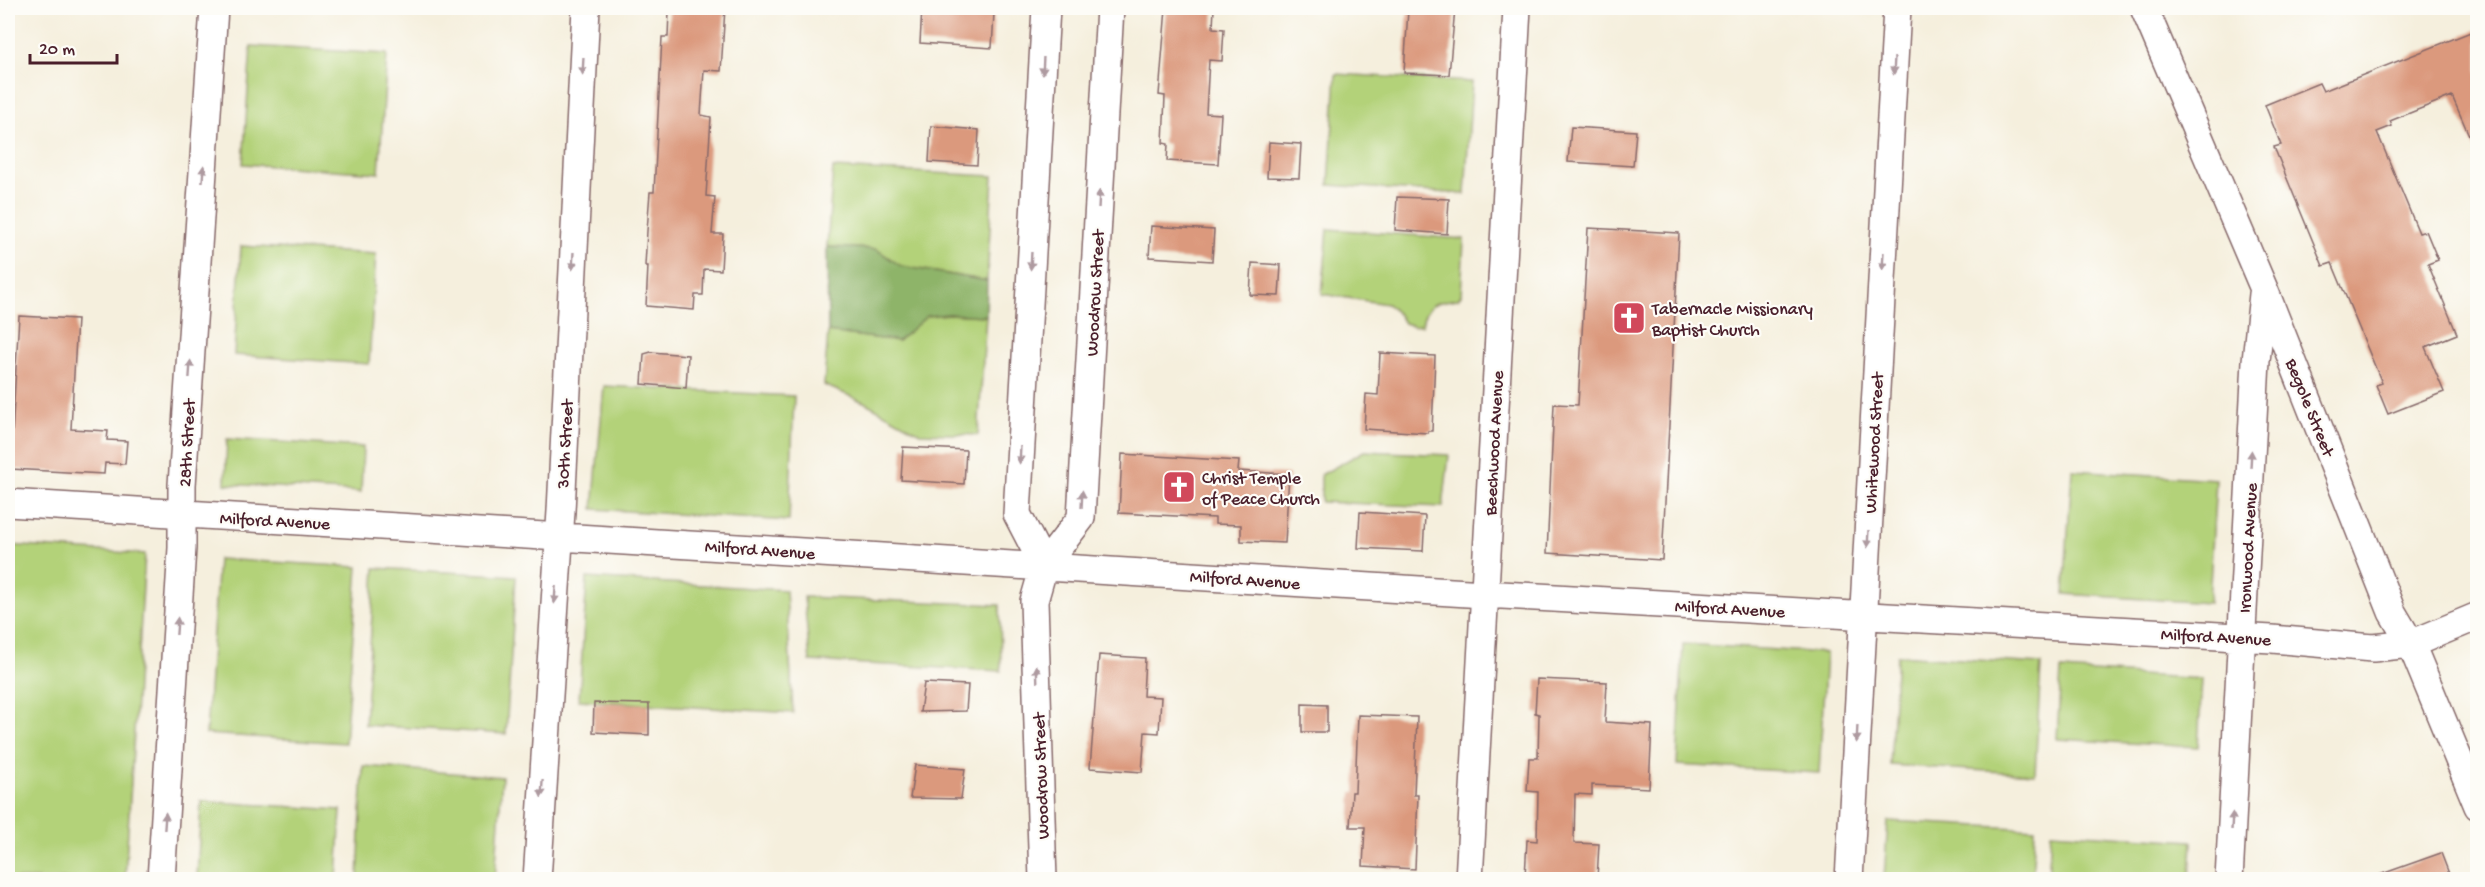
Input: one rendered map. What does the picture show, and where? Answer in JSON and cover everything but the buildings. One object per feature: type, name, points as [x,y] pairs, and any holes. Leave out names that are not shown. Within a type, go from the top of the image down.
[{"type":"street","name":"28th Street","points":[[162,879],[183,515],[182,485],[214,8]]},
{"type":"street","name":"30th Street","points":[[537,879],[586,8]]},
{"type":"street","points":[[1044,566],[1017,514],[1046,8]]},
{"type":"street","name":"Woodrow Street","points":[[1043,879],[1034,601],[1044,566],[1081,518],[1110,8]]},
{"type":"street","name":"Beechwood Avenue","points":[[1469,879],[1517,8]]},
{"type":"street","name":"Whitewood Street","points":[[1849,879],[1897,8]]},
{"type":"street","name":"Begole Street","points":[[2144,8],[2264,289],[2392,612],[2410,644],[2478,806]]},
{"type":"street","name":"Ironwood Avenue","points":[[2229,879],[2256,360],[2264,289]]},
{"type":"street","name":"Milford Avenue","points":[[8,503],[1484,594],[2242,638],[2373,648],[2410,644],[2478,616]]},
{"type":"green space","points":[[251,46],[387,54],[379,173],[243,164]]},
{"type":"green space","points":[[1336,74],[1472,82],[1465,194],[1329,185]]},
{"type":"green space","points":[[833,168],[993,176],[987,281],[901,266],[876,249],[827,247]]},
{"type":"green space","points":[[1328,229],[1464,239],[1461,295],[1458,299],[1444,301],[1430,307],[1422,325],[1414,326],[1404,323],[1387,304],[1322,294]]},
{"type":"green space","points":[[241,246],[376,254],[369,364],[234,355]]},
{"type":"green space","points":[[827,247],[876,249],[901,266],[987,281],[986,316],[949,314],[927,316],[898,341],[828,332]]},
{"type":"green space","points":[[949,314],[986,316],[978,435],[920,433],[864,402],[824,385],[828,332],[898,341],[927,316]]},
{"type":"green space","points":[[604,386],[794,396],[789,521],[593,509]]},
{"type":"green space","points":[[227,439],[363,447],[361,492],[225,484]]},
{"type":"green space","points":[[1364,451],[1449,455],[1443,507],[1321,502],[1321,475]]},
{"type":"green space","points":[[2072,470],[2216,479],[2209,603],[2064,594]]},
{"type":"green space","points":[[8,545],[145,554],[125,879],[8,879]]},
{"type":"green space","points":[[218,559],[358,567],[345,743],[206,734]]},
{"type":"green space","points":[[375,568],[516,576],[506,734],[365,725]]},
{"type":"green space","points":[[587,578],[786,590],[793,713],[579,700]]},
{"type":"green space","points":[[804,597],[1000,605],[1001,671],[810,661]]},
{"type":"green space","points":[[1683,644],[1826,653],[1819,773],[1677,765]]},
{"type":"green space","points":[[1897,655],[2041,664],[2035,774],[1890,765]]},
{"type":"green space","points":[[2061,670],[2202,679],[2198,747],[2057,739]]},
{"type":"green space","points":[[363,766],[502,777],[495,879],[358,879]]},
{"type":"green space","points":[[201,801],[341,810],[337,879],[197,879]]},
{"type":"green space","points":[[1888,821],[2035,829],[2032,879],[1884,879]]},
{"type":"green space","points":[[2051,832],[2192,841],[2190,879],[2048,879]]},
{"type":"place","name":"Tabernacle Missionary Baptist Church","points":[[1629,318]]},
{"type":"place","name":"Christ Temple of Peace Church","points":[[1179,487]]}]
